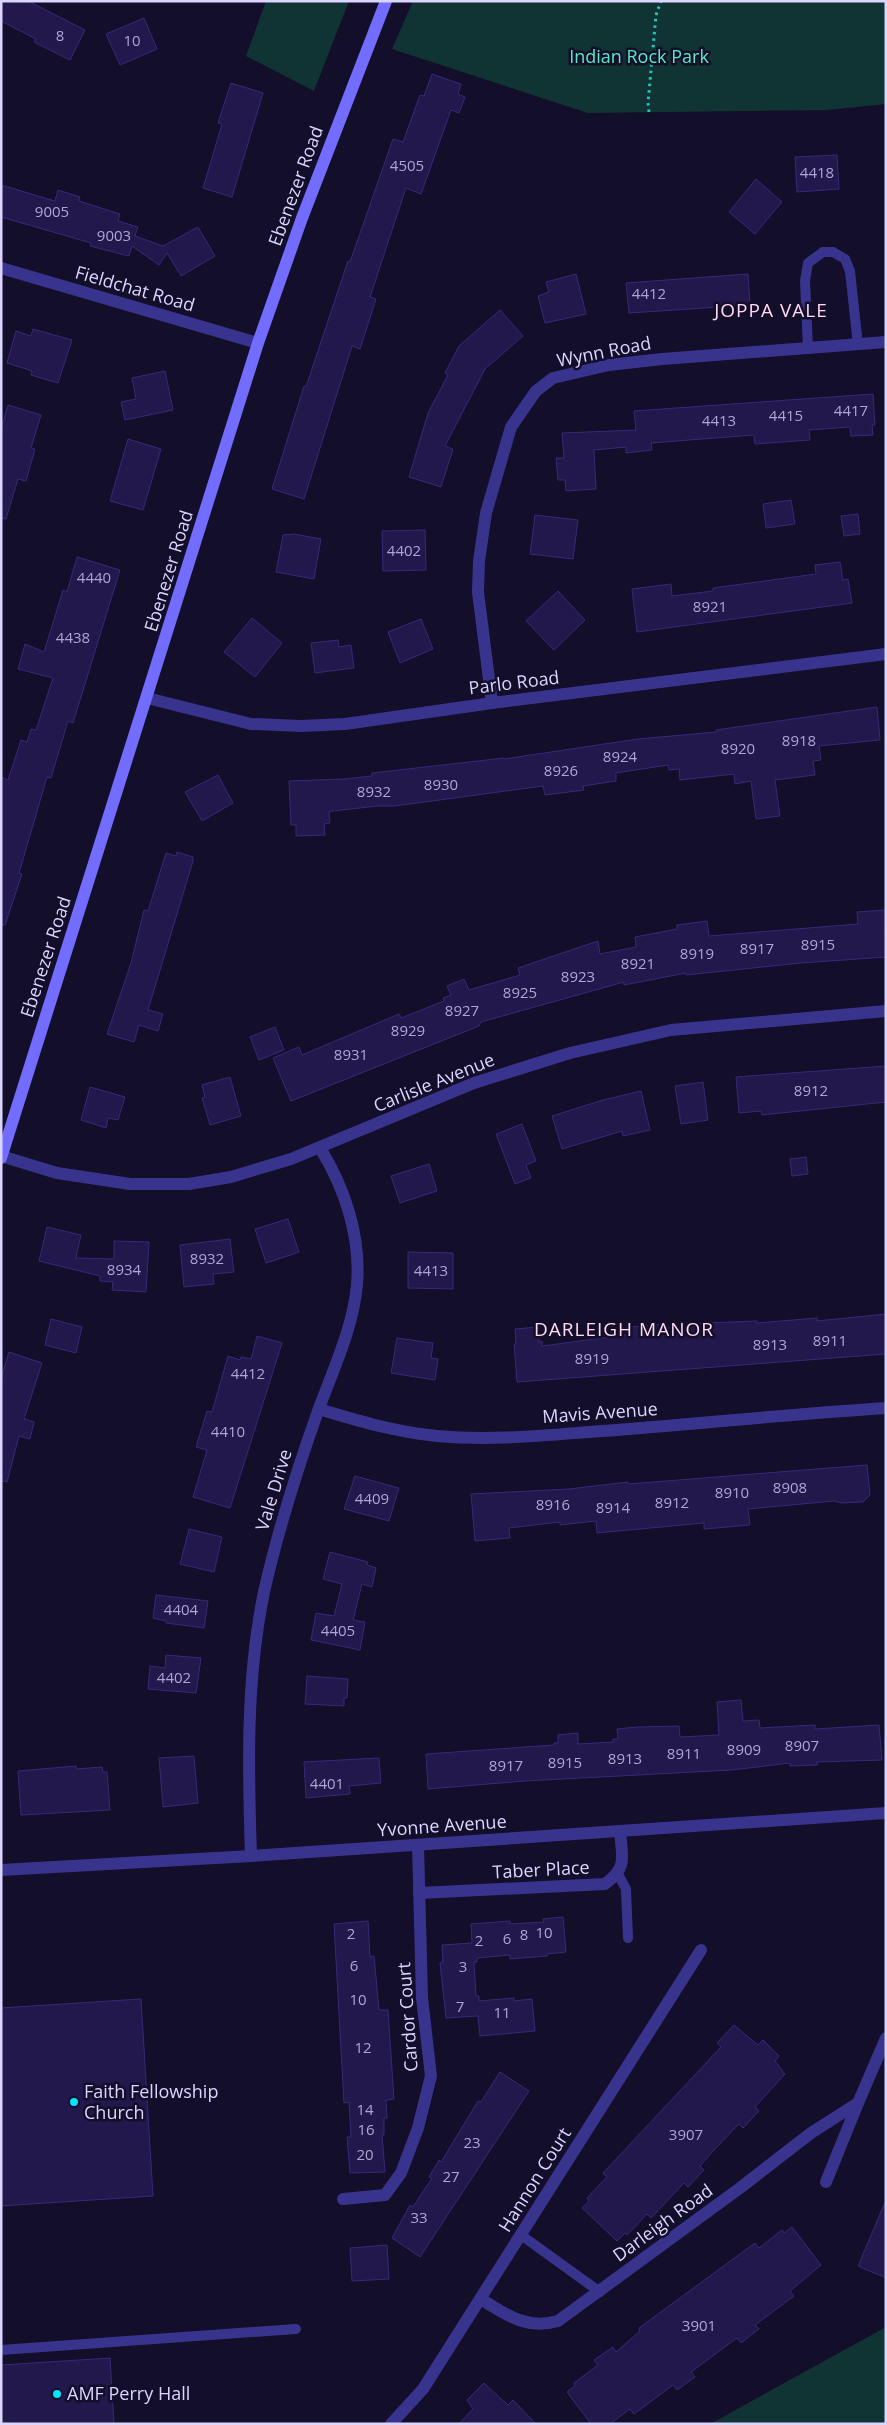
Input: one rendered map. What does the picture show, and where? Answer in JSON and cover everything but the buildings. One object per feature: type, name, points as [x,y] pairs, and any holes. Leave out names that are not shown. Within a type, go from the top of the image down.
[{"type":"street","name":"Ebenezer Road","points":[[1,1157],[148,698],[258,343],[312,191],[386,1]]},
{"type":"street","name":"Fieldchat Road","points":[[1,268],[258,343]]},
{"type":"street","name":"Wynn Road","points":[[492,703],[478,592],[479,561],[486,513],[511,427],[536,391],[553,378],[609,366],[662,359],[886,342]]},
{"type":"street","name":"Parlo Road","points":[[148,698],[251,724],[301,726],[345,724],[492,703],[886,654]]},
{"type":"street","name":"Carlisle Avenue","points":[[1,1157],[57,1173],[130,1184],[190,1184],[263,1169],[320,1148],[474,1083],[561,1056],[634,1037],[702,1026],[886,1011]]},
{"type":"street","name":"Vale Drive","points":[[251,1856],[249,1739],[254,1654],[264,1593],[298,1468],[353,1308],[357,1285],[356,1240],[346,1202],[332,1167],[320,1148]]},
{"type":"street","name":"Mavis Avenue","points":[[319,1409],[366,1423],[406,1432],[466,1437],[591,1432],[785,1414],[886,1408]]},
{"type":"street","name":"Yvonne Avenue","points":[[1,1870],[251,1856],[886,1813]]},
{"type":"street","points":[[618,1874],[622,1861],[620,1831]]},
{"type":"street","name":"Cardor Court","points":[[343,2199],[385,2194],[401,2173],[418,2128],[431,2076],[422,1998],[418,1845]]},
{"type":"street","name":"Taber Place","points":[[419,1893],[604,1884],[618,1874]]},
{"type":"street","name":"Hannon Court","points":[[391,2424],[423,2389],[702,1950]]},
{"type":"street","points":[[826,2182],[886,2038]]},
{"type":"street","name":"Darleigh Road","points":[[481,2299],[519,2321],[545,2325],[558,2321],[600,2292],[811,2133],[858,2103]]},
{"type":"lane","points":[[808,349],[805,281],[808,264],[823,252],[834,252],[845,259],[850,271],[858,345]]},
{"type":"lane","points":[[618,1874],[626,1889],[628,1938]]},
{"type":"lane","points":[[522,2235],[600,2292]]},
{"type":"lane","points":[[1,2350],[296,2329]]},
{"type":"path","points":[[649,112],[648,103],[656,15],[661,1]]},
{"type":"green space","points":[[266,1],[349,1],[314,91],[246,56]]},
{"type":"green space","name":"Indian Rock Park","points":[[413,1],[886,1],[886,104],[827,110],[588,113],[392,49]]},
{"type":"green space","points":[[886,2327],[886,2424],[710,2424]]},
{"type":"place","name":"Faith Fellowship Church","points":[[74,2102]]},
{"type":"place","name":"AMF Perry Hall","points":[[57,2394]]},
{"type":"district","name":"JOPPA VALE","points":[[771,310]]},
{"type":"district","name":"DARLEIGH MANOR","points":[[624,1329]]}]
